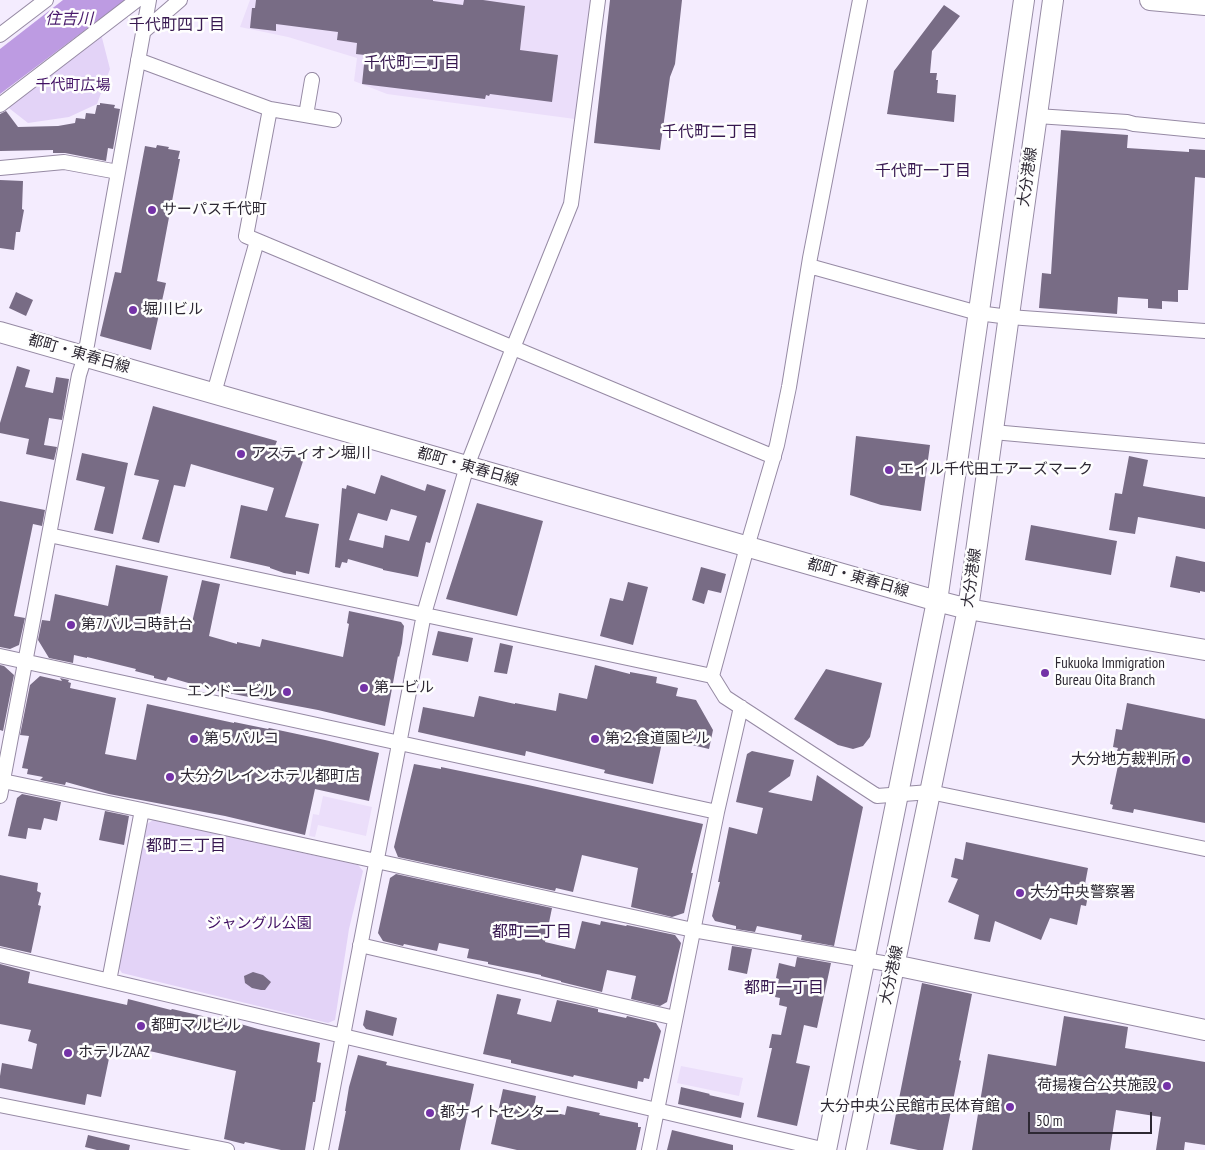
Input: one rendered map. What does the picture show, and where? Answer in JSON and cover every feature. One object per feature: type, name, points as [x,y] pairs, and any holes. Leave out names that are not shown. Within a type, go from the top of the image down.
[{"type":"main road","name":"大分港線","points":[[826,1150],[937,601],[1024,0]]},
{"type":"main road","name":"大分港線","points":[[856,1150],[968,609],[1054,0]]},
{"type":"main road","points":[[1150,0],[1205,5]]},
{"type":"main road","name":"都町・東春日線","points":[[0,332],[937,601],[968,609],[1205,650]]},
{"type":"main road","points":[[894,965],[1205,1030]]},
{"type":"street","points":[[0,35],[46,0]]},
{"type":"street","points":[[0,105],[137,0]]},
{"type":"street","points":[[0,796],[79,375],[85,356],[149,0]]},
{"type":"street","points":[[144,31],[180,0]]},
{"type":"street","points":[[321,1150],[424,614],[467,466],[571,204],[598,0]]},
{"type":"street","points":[[712,676],[777,445],[860,0]]},
{"type":"street","points":[[138,60],[270,109],[334,120]]},
{"type":"street","points":[[306,115],[312,80]]},
{"type":"street","points":[[270,109],[246,236],[774,457]]},
{"type":"street","points":[[1037,116],[1127,122],[1205,131]]},
{"type":"street","points":[[0,168],[64,162],[118,172]]},
{"type":"street","points":[[214,393],[257,241]]},
{"type":"street","points":[[809,266],[978,313],[1009,317],[1205,331]]},
{"type":"street","points":[[993,432],[1205,451]]},
{"type":"street","points":[[49,535],[712,676],[725,697],[877,796],[930,792],[1205,849]]},
{"type":"street","points":[[0,656],[717,812]]},
{"type":"street","points":[[649,1150],[717,812],[741,708]]},
{"type":"street","points":[[3,781],[693,930],[894,965]]},
{"type":"street","points":[[109,981],[142,810]]},
{"type":"street","points":[[360,945],[675,1018]]},
{"type":"street","points":[[0,955],[826,1150]]},
{"type":"street","points":[[0,1105],[227,1150]]},
{"type":"shaded area","points":[[250,0],[591,0],[575,119],[387,94],[354,81],[357,58],[288,37],[240,27]]},
{"type":"shaded area","points":[[323,796],[372,807],[366,836],[318,825],[315,837],[309,836],[313,814],[319,815]]},
{"type":"shaded area","points":[[681,1066],[743,1078],[739,1096],[677,1083]]},
{"type":"green space","name":"千代町広場","points":[[100,30],[110,69],[97,104],[69,117],[28,123],[5,105]]},
{"type":"green space","name":"ジャングル公園","points":[[153,820],[358,865],[363,871],[349,929],[335,1020],[328,1023],[122,973],[118,967],[147,824]]},
{"type":"water","name":"住吉川","points":[[63,0],[125,0],[0,94],[0,49]]},
{"type":"building","points":[[256,0],[433,0],[463,5],[464,0],[483,0],[525,6],[520,50],[558,55],[552,102],[490,94],[489,96],[486,95],[485,99],[362,84],[365,55],[356,54],[357,43],[337,40],[338,32],[276,24],[276,31],[250,28],[252,8],[255,8]]},
{"type":"building","points":[[610,0],[682,0],[675,64],[670,77],[660,150],[594,143]]},
{"type":"building","points":[[944,5],[960,16],[932,51],[930,73],[937,73],[937,93],[956,95],[954,122],[887,114],[894,71]]},
{"type":"building","points":[[100,103],[115,105],[114,108],[120,109],[113,149],[108,148],[106,161],[65,153],[53,153],[53,150],[0,151],[0,114],[6,111],[18,127],[58,126],[75,123],[76,118],[85,119],[86,113],[95,114],[97,105],[100,105]]},
{"type":"building","points":[[1061,130],[1128,135],[1127,148],[1189,152],[1189,149],[1205,150],[1205,178],[1195,177],[1188,290],[1178,290],[1178,302],[1162,301],[1162,309],[1148,308],[1148,299],[1118,297],[1117,314],[1039,308],[1042,273],[1051,274]]},
{"type":"building","points":[[157,145],[180,151],[178,159],[180,159],[157,281],[166,283],[151,350],[100,336],[115,272],[121,273],[145,146],[156,148]]},
{"type":"building","points":[[0,180],[23,181],[22,209],[24,210],[20,232],[16,232],[14,250],[0,248]]},
{"type":"building","points":[[16,292],[33,300],[26,316],[9,308]]},
{"type":"building","points":[[17,366],[30,370],[25,387],[53,393],[56,377],[69,379],[62,420],[49,418],[44,445],[57,447],[54,460],[26,454],[29,439],[0,433],[0,423]]},
{"type":"building","points":[[153,406],[277,441],[275,446],[305,455],[285,517],[319,524],[309,574],[296,571],[296,575],[284,573],[270,567],[230,558],[241,505],[267,511],[274,488],[191,464],[185,487],[174,485],[159,543],[142,539],[159,480],[134,475]]},
{"type":"building","name":"エイル千代田エアーズマーク","points":[[856,436],[930,445],[921,511],[881,505],[850,495]]},
{"type":"building","points":[[82,453],[128,463],[113,534],[94,530],[105,487],[76,480]]},
{"type":"building","points":[[1129,456],[1148,460],[1143,486],[1205,497],[1205,529],[1138,517],[1135,534],[1109,530],[1115,493],[1122,494]]},
{"type":"building","points":[[381,475],[425,491],[427,484],[446,490],[430,543],[426,542],[418,577],[383,570],[348,559],[347,563],[342,562],[340,568],[335,567],[342,488],[346,489],[347,485],[375,494]],"holes":[[[391,509],[417,516],[409,541],[385,535],[383,548],[349,540],[358,513],[387,521]]]},
{"type":"building","points":[[0,501],[45,510],[42,526],[33,524],[14,616],[25,618],[19,645],[10,649],[0,647]]},
{"type":"building","points":[[477,503],[543,521],[517,616],[446,599]]},
{"type":"building","points":[[1031,525],[1117,541],[1111,575],[1025,560]]},
{"type":"building","points":[[1176,556],[1205,562],[1205,592],[1200,591],[1200,593],[1170,587]]},
{"type":"building","points":[[116,565],[168,576],[158,624],[187,632],[190,631],[202,580],[220,584],[209,636],[237,644],[237,642],[260,647],[262,639],[343,657],[349,624],[347,623],[349,611],[401,622],[404,626],[402,643],[385,726],[318,710],[212,690],[168,677],[166,681],[135,671],[136,669],[87,657],[74,655],[73,663],[49,658],[38,640],[42,620],[50,621],[55,594],[108,606]]},
{"type":"building","points":[[701,567],[726,574],[721,593],[708,590],[704,604],[692,600]]},
{"type":"building","points":[[628,582],[648,587],[633,645],[600,636],[610,598],[623,601]]},
{"type":"building","points":[[438,631],[473,638],[468,662],[432,655]]},
{"type":"building","points":[[500,643],[513,646],[507,674],[494,672]]},
{"type":"building","points":[[0,665],[4,666],[14,675],[3,731],[0,730]]},
{"type":"building","points":[[595,665],[630,674],[630,672],[657,677],[656,683],[678,688],[676,696],[696,700],[713,730],[709,749],[663,738],[653,784],[604,773],[605,770],[526,751],[525,756],[418,732],[423,707],[474,717],[479,696],[556,711],[559,693],[587,699]]},
{"type":"building","points":[[826,669],[882,683],[870,737],[863,746],[853,749],[838,745],[794,719]]},
{"type":"building","points":[[40,676],[62,681],[60,678],[69,680],[68,682],[71,683],[70,688],[116,698],[105,754],[136,760],[147,704],[234,723],[269,728],[379,753],[369,801],[315,789],[305,835],[225,816],[109,794],[66,782],[65,785],[40,780],[43,777],[27,774],[28,769],[22,768],[29,736],[20,735],[30,685]]},
{"type":"building","name":"大分地方裁判所","points":[[1127,703],[1205,719],[1205,823],[1134,809],[1133,813],[1112,809],[1113,805],[1110,804],[1121,751],[1117,751],[1118,748],[1113,747],[1116,729],[1122,730]]},
{"type":"building","points":[[752,751],[794,760],[790,776],[768,792],[812,801],[817,775],[863,807],[834,946],[801,940],[802,935],[757,926],[755,932],[736,929],[736,926],[715,921],[712,916],[729,827],[757,834],[763,808],[736,802],[747,754]]},
{"type":"building","points":[[414,764],[441,769],[441,767],[528,785],[703,824],[691,873],[693,873],[684,913],[672,917],[631,907],[638,868],[582,855],[573,892],[556,888],[555,891],[398,857],[394,847]]},
{"type":"building","points":[[22,794],[61,802],[57,821],[44,818],[41,830],[28,828],[26,839],[8,836],[17,798]]},
{"type":"building","points":[[105,811],[129,816],[124,845],[99,840]]},
{"type":"building","name":"大分中央警察署","points":[[966,842],[1088,868],[1085,884],[1090,885],[1086,906],[1081,905],[1077,925],[1050,918],[1041,940],[995,921],[990,942],[974,939],[979,915],[948,902],[958,879],[951,877],[955,858],[963,860]]},
{"type":"building","points":[[396,874],[552,908],[545,942],[575,949],[582,921],[600,925],[601,921],[675,935],[681,943],[667,1002],[660,1006],[631,999],[636,976],[607,970],[602,992],[541,975],[467,958],[469,949],[439,943],[437,951],[383,941],[378,933],[390,878]]},
{"type":"building","points":[[0,875],[38,883],[37,891],[41,893],[38,905],[41,906],[31,953],[0,946]]},
{"type":"building","points":[[732,946],[752,949],[747,974],[728,970]]},
{"type":"building","points":[[797,957],[831,963],[817,1028],[804,1025],[796,1063],[810,1066],[797,1126],[757,1117],[772,1048],[769,1048],[772,1034],[781,1035],[787,1007],[779,1005],[780,998],[775,997],[779,979],[776,978],[779,963],[795,967]]},
{"type":"building","points":[[0,964],[30,972],[28,983],[127,1005],[128,999],[320,1043],[317,1062],[321,1063],[305,1150],[281,1150],[224,1139],[236,1071],[154,1052],[112,1044],[101,1097],[87,1094],[85,1105],[0,1088],[2,1063],[32,1069],[37,1044],[28,1041],[31,1030],[0,1024]]},
{"type":"building","points":[[253,972],[263,975],[271,982],[265,990],[252,988],[245,983],[244,976]]},
{"type":"building","points":[[922,983],[972,994],[943,1150],[918,1150],[890,1144]]},
{"type":"building","points":[[497,994],[521,999],[517,1014],[551,1022],[557,1000],[598,1009],[598,1012],[656,1023],[661,1031],[649,1079],[644,1078],[643,1082],[638,1081],[637,1089],[511,1063],[511,1060],[483,1054]]},
{"type":"building","points":[[366,1010],[397,1018],[393,1036],[366,1029],[363,1025]]},
{"type":"building","points":[[1064,1016],[1128,1027],[1125,1048],[1205,1062],[1205,1145],[1185,1142],[1184,1150],[1156,1150],[1161,1117],[1116,1110],[1110,1150],[972,1150],[988,1054],[1056,1066]]},
{"type":"building","points":[[358,1055],[387,1062],[386,1065],[474,1084],[460,1150],[338,1150],[349,1087]]},
{"type":"building","points":[[681,1087],[744,1103],[741,1118],[678,1104]]},
{"type":"building","points":[[503,1089],[536,1096],[534,1108],[565,1115],[567,1106],[638,1123],[638,1127],[641,1127],[636,1150],[517,1150],[491,1144]]},
{"type":"building","points":[[672,1130],[733,1145],[733,1150],[667,1150]]},
{"type":"building","points":[[88,1135],[130,1145],[129,1150],[97,1150],[85,1147]]},
{"type":"place","name":"サーパス千代町","points":[[152,210]]},
{"type":"place","name":"堀川ビル","points":[[133,310]]},
{"type":"place","name":"アスティオン堀川","points":[[241,454]]},
{"type":"place","name":"エイル千代田エアーズマーク","points":[[889,470]]},
{"type":"place","name":"第7バルコ時計台","points":[[71,625]]},
{"type":"place","name":"Fukuoka Immigration Bureau Oita Branch","points":[[1045,673]]},
{"type":"place","name":"第一ビル","points":[[364,688]]},
{"type":"place","name":"エンドービル","points":[[287,692]]},
{"type":"place","name":"第５パルコ","points":[[194,739]]},
{"type":"place","name":"第２食道園ビル","points":[[595,739]]},
{"type":"place","name":"大分地方裁判所","points":[[1186,760]]},
{"type":"place","name":"大分クレインホテル都町店","points":[[170,777]]},
{"type":"place","name":"大分中央警察署","points":[[1020,893]]},
{"type":"place","name":"都町マルビル","points":[[141,1026]]},
{"type":"place","name":"ホテルZAAZ","points":[[68,1053]]},
{"type":"place","name":"荷揚複合公共施設","points":[[1167,1086]]},
{"type":"place","name":"大分中央公民館市民体育館","points":[[1010,1107]]},
{"type":"place","name":"都ナイトセンター","points":[[430,1113]]},
{"type":"district","name":"千代町四丁目","points":[[177,25]]},
{"type":"district","name":"千代町三丁目","points":[[412,63]]},
{"type":"district","name":"千代町二丁目","points":[[710,132]]},
{"type":"district","name":"千代町一丁目","points":[[923,171]]},
{"type":"district","name":"都町三丁目","points":[[186,846]]},
{"type":"district","name":"都町二丁目","points":[[532,932]]},
{"type":"district","name":"都町一丁目","points":[[784,988]]}]
